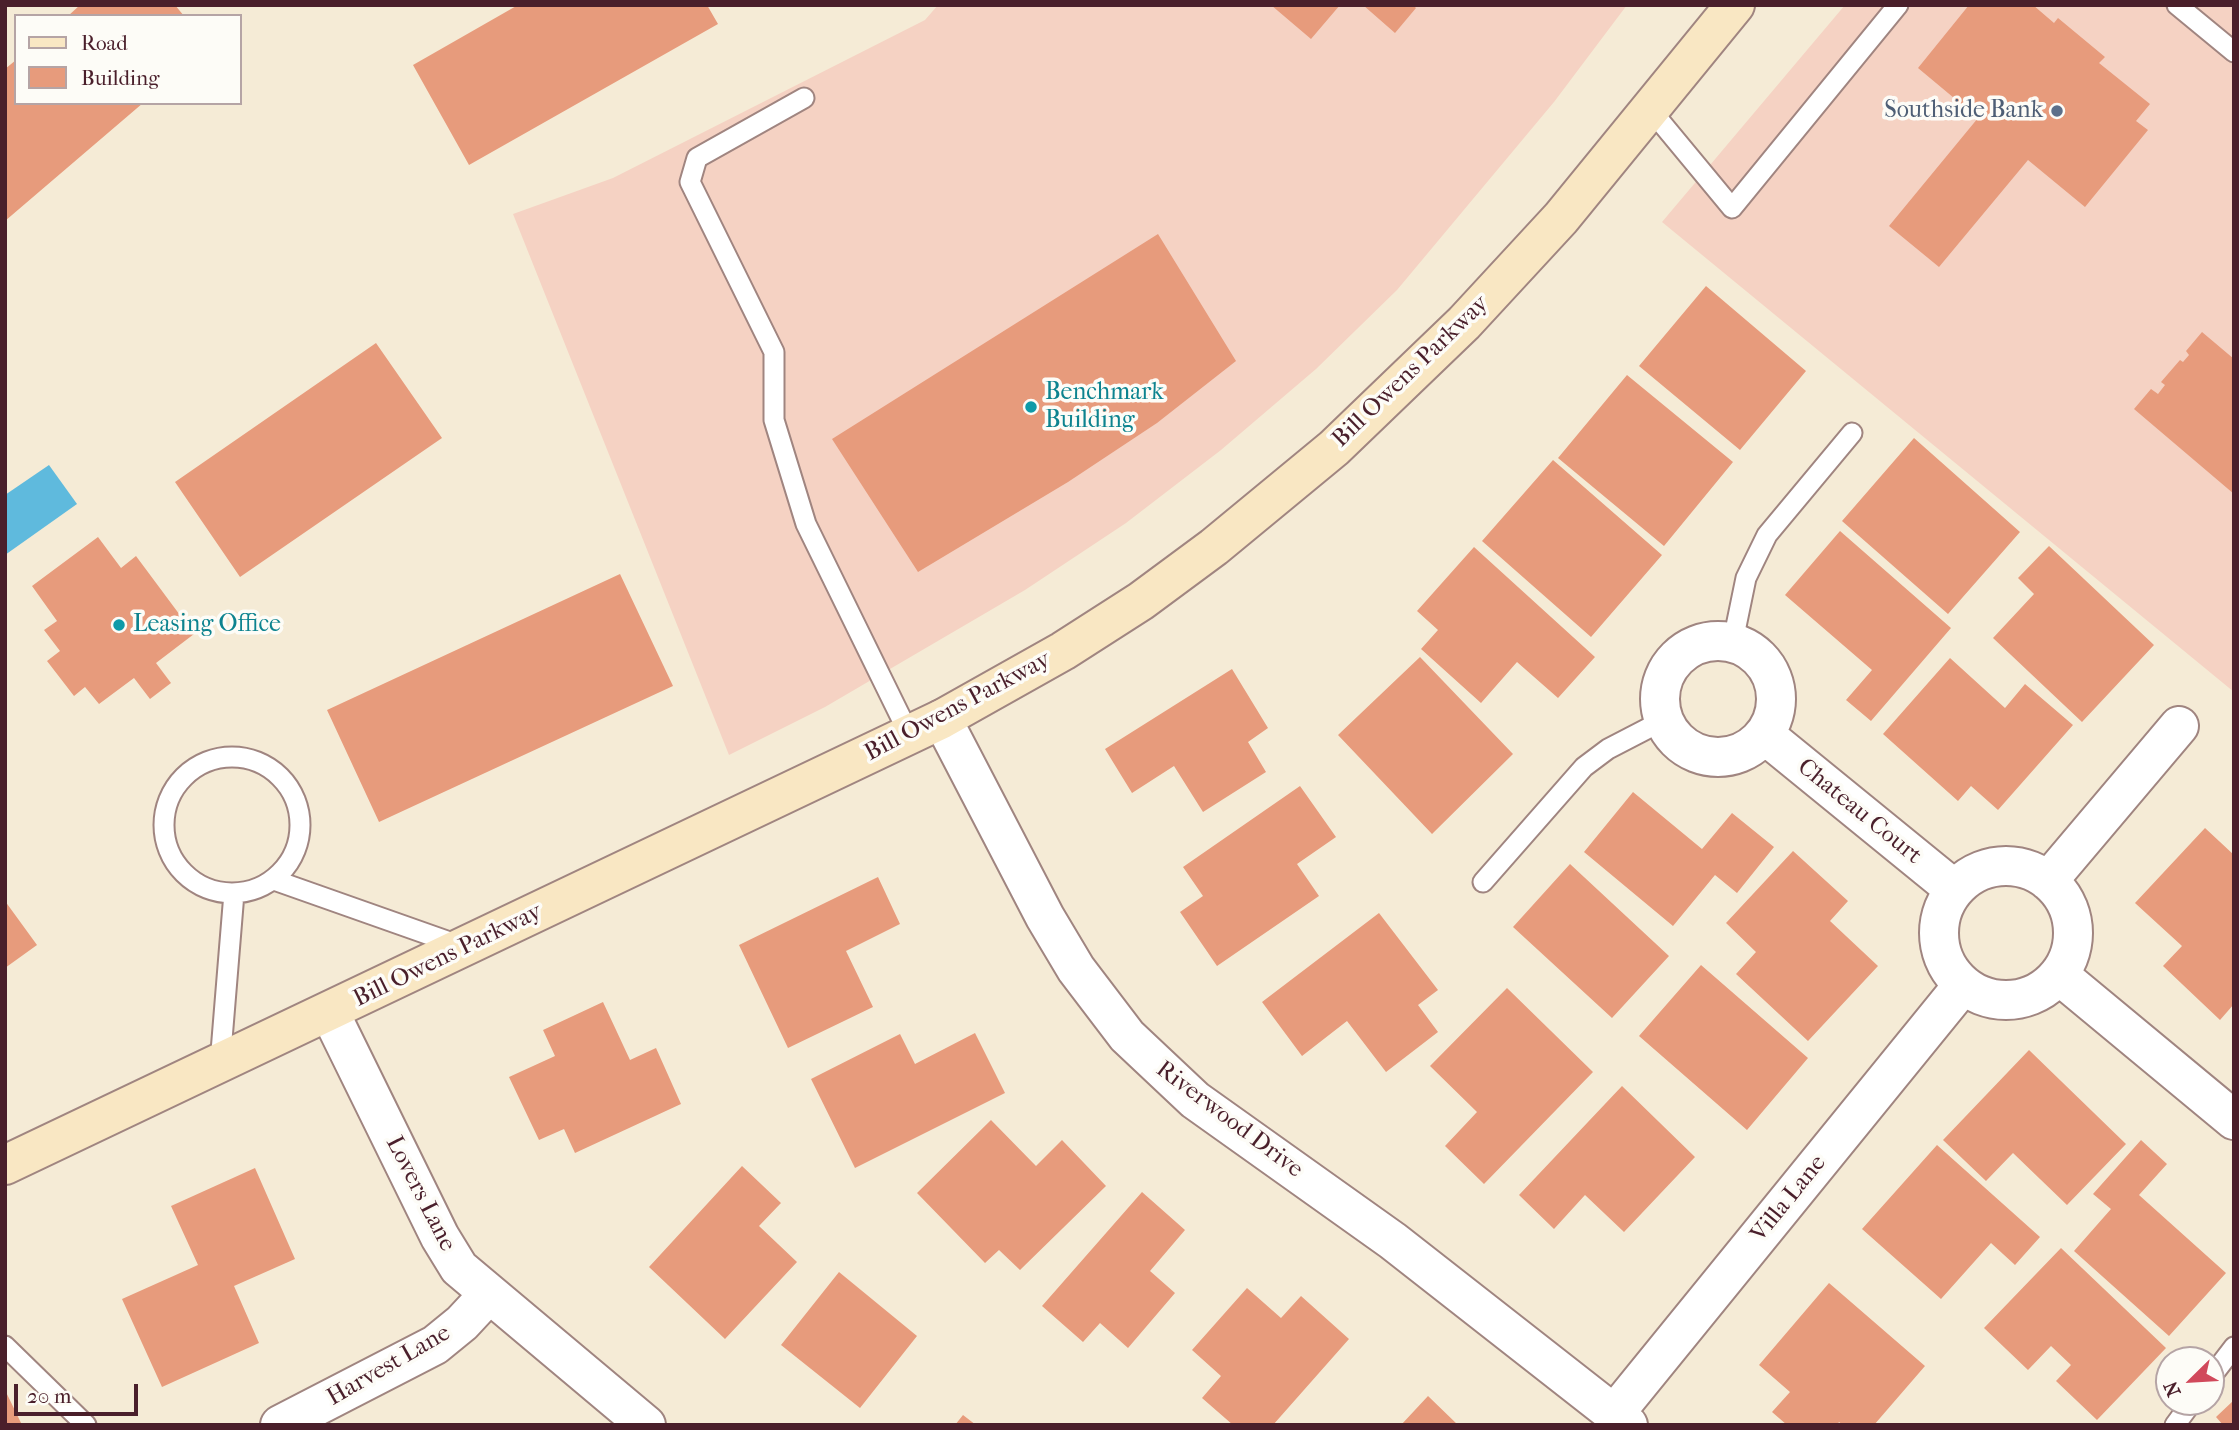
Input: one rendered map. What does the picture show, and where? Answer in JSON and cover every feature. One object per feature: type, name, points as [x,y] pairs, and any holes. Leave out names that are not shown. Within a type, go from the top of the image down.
[{"type":"main road","name":"Bill Owens Parkway","points":[[5,1165],[330,1013],[925,726],[1063,651],[1141,601],[1224,540],[1334,448],[1419,368],[1513,271],[1735,5]]},
{"type":"street","points":[[1714,640],[1732,641],[1751,649],[1765,663],[1774,680],[1777,699],[1774,718],[1765,735],[1751,748],[1733,756],[1713,758],[1694,752],[1678,742],[1664,720],[1660,708],[1661,689],[1667,670],[1678,655],[1695,644],[1714,640]]},
{"type":"street","name":"Riverwood Drive","points":[[925,726],[1087,985],[1127,1037],[1195,1100],[1393,1241],[1621,1419]]},
{"type":"street","points":[[2048,881],[2179,726]]},
{"type":"street","name":"Chateau Court","points":[[1765,735],[1954,889]]},
{"type":"street","points":[[2011,866],[2031,870],[2048,881],[2062,897],[2071,916],[2073,936],[2069,957],[2059,975],[2043,990],[2024,999],[2002,1001],[1981,996],[1963,985],[1949,969],[1940,950],[1938,928],[1943,907],[1954,889],[1970,875],[1989,867],[2011,866]]},
{"type":"street","points":[[2059,975],[2234,1120]]},
{"type":"street","name":"Villa Lane","points":[[1621,1419],[1963,985]]},
{"type":"street","name":"Lovers Lane","points":[[330,1013],[440,1237],[459,1268],[646,1425]]},
{"type":"street","name":"Harvest Lane","points":[[280,1425],[435,1345],[462,1323],[489,1294]]},
{"type":"lane","points":[[1650,109],[1732,208],[1898,5]]},
{"type":"lane","points":[[2177,5],[2234,52]]},
{"type":"lane","points":[[804,98],[697,158],[690,182],[774,352],[774,420],[806,524],[925,726]]},
{"type":"lane","points":[[1732,641],[1746,578],[1767,535],[1853,433]]},
{"type":"lane","points":[[1483,882],[1584,767],[1608,749],[1664,720]]},
{"type":"lane","points":[[220,757],[242,757],[263,764],[280,776],[293,794],[300,817],[299,840],[290,862],[274,880],[253,891],[234,893],[206,889],[187,876],[172,858],[165,837],[164,815],[170,794],[191,770],[220,757]]},
{"type":"lane","points":[[274,880],[465,948]]},
{"type":"lane","points":[[220,1064],[234,893]]},
{"type":"lane","points":[[5,1346],[86,1425]]},
{"type":"shaded area","points":[[938,5],[1627,5],[1554,102],[1397,290],[1316,369],[1221,450],[1126,523],[1025,590],[825,707],[729,755],[513,214],[613,178],[925,20]]},
{"type":"shaded area","points":[[1845,5],[2234,5],[2234,692],[1662,222]]},
{"type":"water","points":[[49,465],[77,504],[5,555],[5,495]]},
{"type":"building","points":[[80,5],[175,5],[182,14],[70,14]]},
{"type":"building","points":[[518,5],[707,5],[718,24],[469,165],[413,65]]},
{"type":"building","points":[[1271,5],[1340,5],[1311,39]]},
{"type":"building","points":[[1363,5],[1413,5],[1416,8],[1395,33]]},
{"type":"building","name":"Southside Bank","points":[[1969,5],[2033,5],[2054,23],[2058,18],[2105,57],[2099,63],[2150,104],[2136,121],[2148,130],[2085,207],[2028,160],[1939,267],[1889,226],[1978,118],[1918,68]]},
{"type":"building","points":[[14,62],[14,105],[141,105],[5,221],[5,69]]},
{"type":"building","name":"Benchmark Building","points":[[1158,234],[1236,361],[1157,423],[1068,482],[918,572],[832,439]]},
{"type":"building","points":[[1706,286],[1806,371],[1740,450],[1639,366]]},
{"type":"building","points":[[2202,332],[2234,359],[2234,494],[2134,409],[2151,389],[2158,394],[2165,385],[2161,382],[2180,360],[2183,362],[2189,355],[2186,351]]},
{"type":"building","points":[[376,343],[442,438],[240,577],[175,482]]},
{"type":"building","points":[[1627,375],[1733,462],[1664,546],[1558,458]]},
{"type":"building","points":[[1914,438],[2020,532],[1948,614],[1842,521]]},
{"type":"building","points":[[1553,460],[1662,555],[1591,637],[1482,541]]},
{"type":"building","points":[[1840,531],[1951,628],[1871,721],[1846,700],[1872,670],[1785,595]]},
{"type":"building","name":"Leasing Office","points":[[98,537],[121,568],[136,556],[194,634],[156,663],[171,683],[150,699],[134,678],[99,704],[85,687],[74,696],[47,661],[60,651],[44,630],[57,621],[32,586]]},
{"type":"building","points":[[2049,546],[2154,645],[2082,722],[1993,638],[2034,594],[2018,578]]},
{"type":"building","points":[[1474,547],[1595,657],[1558,698],[1517,662],[1481,703],[1421,649],[1438,630],[1417,611]]},
{"type":"building","points":[[620,574],[673,686],[379,822],[327,710]]},
{"type":"building","points":[[1420,657],[1513,754],[1432,834],[1338,735]]},
{"type":"building","points":[[1950,658],[2005,708],[2025,684],[2073,725],[1998,810],[1971,786],[1958,801],[1883,734]]},
{"type":"building","points":[[1232,669],[1268,728],[1248,742],[1266,772],[1203,812],[1174,766],[1132,793],[1105,749]]},
{"type":"building","points":[[1300,786],[1336,837],[1297,864],[1319,896],[1217,966],[1180,912],[1203,896],[1183,867]]},
{"type":"building","points":[[1633,792],[1702,849],[1732,813],[1774,847],[1737,893],[1715,875],[1673,926],[1584,852]]},
{"type":"building","points":[[2205,828],[2234,855],[2234,1004],[2220,1020],[2163,966],[2182,946],[2135,903]]},
{"type":"building","points":[[1793,851],[1848,901],[1830,921],[1878,966],[1808,1041],[1736,974],[1756,952],[1726,923]]},
{"type":"building","points":[[1570,864],[1669,956],[1612,1018],[1513,927]]},
{"type":"building","points":[[878,877],[900,924],[846,951],[873,1007],[788,1048],[739,945]]},
{"type":"building","points":[[5,901],[37,945],[5,968]]},
{"type":"building","points":[[1379,913],[1438,990],[1418,1005],[1438,1032],[1386,1072],[1347,1021],[1302,1056],[1262,1002]]},
{"type":"building","points":[[1701,965],[1808,1058],[1747,1130],[1639,1036]]},
{"type":"building","points":[[1507,988],[1593,1072],[1484,1184],[1445,1146],[1477,1112],[1430,1066]]},
{"type":"building","points":[[603,1002],[630,1060],[656,1048],[681,1104],[575,1153],[564,1129],[539,1140],[509,1077],[555,1056],[543,1030]]},
{"type":"building","points":[[975,1033],[1005,1093],[855,1168],[811,1079],[900,1034],[915,1064]]},
{"type":"building","points":[[2029,1050],[2126,1144],[2067,1205],[2013,1153],[1986,1181],[1943,1140]]},
{"type":"building","points":[[1622,1086],[1695,1157],[1624,1232],[1585,1195],[1554,1229],[1519,1195]]},
{"type":"building","points":[[991,1120],[1036,1166],[1062,1140],[1106,1186],[1020,1270],[999,1250],[985,1263],[917,1193]]},
{"type":"building","points":[[2141,1140],[2167,1164],[2139,1195],[2226,1273],[2169,1336],[2074,1251],[2111,1209],[2093,1194]]},
{"type":"building","points":[[1937,1145],[2040,1237],[2015,1265],[1991,1243],[1941,1299],[1862,1229]]},
{"type":"building","points":[[742,1166],[781,1203],[759,1226],[797,1262],[725,1339],[649,1267]]},
{"type":"building","points":[[255,1168],[295,1259],[234,1286],[259,1343],[162,1387],[122,1299],[198,1265],[171,1206]]},
{"type":"building","points":[[1142,1192],[1185,1230],[1150,1271],[1175,1293],[1128,1348],[1100,1323],[1083,1342],[1042,1306]]},
{"type":"building","points":[[2061,1248],[2164,1346],[2155,1346],[2155,1359],[2097,1420],[2056,1381],[2071,1365],[2051,1346],[2028,1370],[1984,1328]]},
{"type":"building","points":[[839,1272],[917,1336],[860,1408],[781,1345]]},
{"type":"building","points":[[1829,1283],[1925,1366],[1874,1425],[1843,1425],[1839,1422],[1837,1425],[1787,1425],[1772,1412],[1790,1392],[1759,1365]]},
{"type":"building","points":[[1247,1288],[1281,1318],[1301,1296],[1349,1339],[1273,1425],[1233,1425],[1202,1398],[1221,1376],[1192,1350]]},
{"type":"building","points":[[5,1390],[22,1425],[5,1425]]},
{"type":"building","points":[[1428,1396],[1458,1425],[1401,1425]]},
{"type":"building","points":[[2234,1400],[2234,1425],[2223,1425],[2216,1417],[2225,1416],[2225,1408]]},
{"type":"building","points":[[963,1415],[976,1425],[955,1425]]},
{"type":"place","name":"Southside Bank","points":[[2057,111]]},
{"type":"place","name":"Benchmark Building","points":[[1031,407]]},
{"type":"place","name":"Leasing Office","points":[[119,625]]}]
